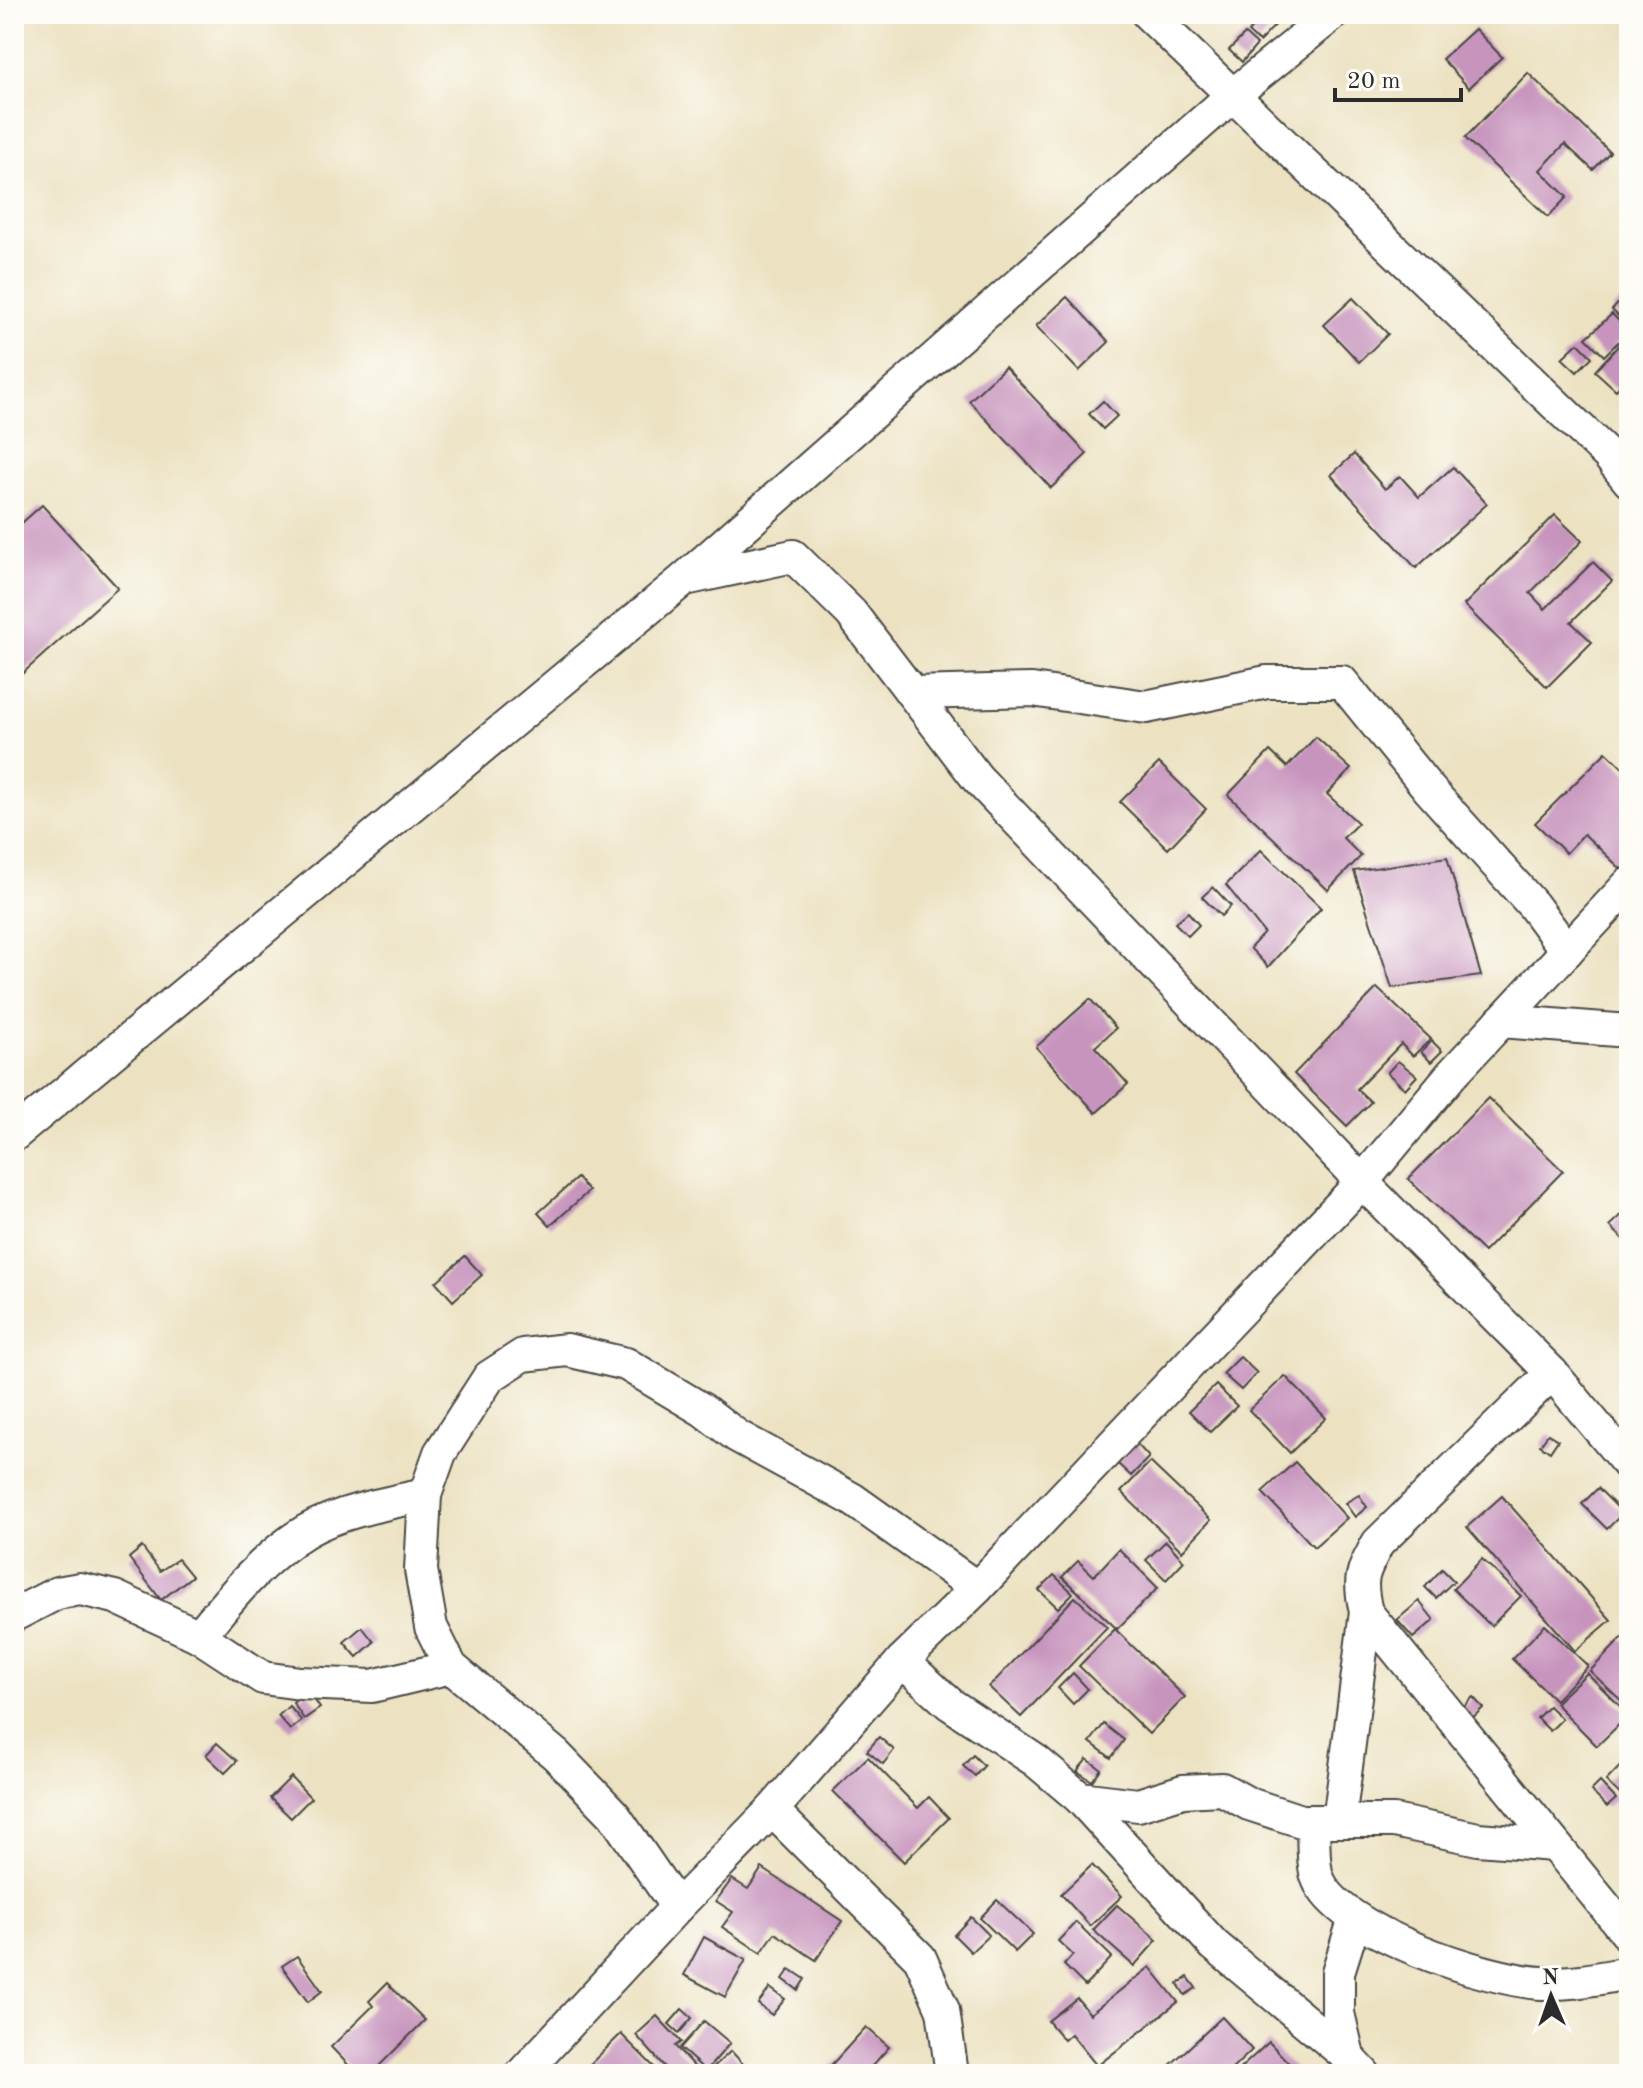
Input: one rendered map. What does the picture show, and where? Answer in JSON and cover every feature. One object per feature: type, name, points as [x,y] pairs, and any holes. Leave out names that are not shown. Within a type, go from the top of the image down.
[{"type":"street","points":[[1148,14],[1618,454],[1629,481]]},
{"type":"street","points":[[14,1135],[683,580],[1233,95],[1333,14]]},
{"type":"street","points":[[683,580],[793,556],[851,613],[977,778],[1362,1182],[1552,1373],[1629,1465]]},
{"type":"street","points":[[912,693],[1032,690],[1146,707],[1267,682],[1342,682],[1428,788],[1533,905],[1567,951]]},
{"type":"street","points":[[522,2074],[772,1810],[902,1661],[977,1588],[1362,1182],[1452,1074],[1629,884]]},
{"type":"street","points":[[1501,1021],[1629,1031]]},
{"type":"street","points":[[677,1907],[614,1815],[556,1755],[451,1667],[431,1627],[421,1570],[425,1495],[440,1453],[489,1377],[523,1355],[567,1350],[626,1364],[703,1410],[748,1442],[852,1499],[977,1588]]},
{"type":"street","points":[[1552,1373],[1378,1543],[1362,1573],[1361,1590],[1366,1612],[1317,1877],[1338,1907],[1355,1918],[1427,1953],[1476,1972],[1543,1983],[1629,1973]]},
{"type":"street","points":[[199,1636],[280,1549],[308,1530],[368,1508],[425,1495]]},
{"type":"street","points":[[14,1615],[57,1593],[80,1589],[115,1597],[199,1636],[263,1678],[300,1683],[372,1686],[451,1667]]},
{"type":"street","points":[[1366,1612],[1629,1936]]},
{"type":"street","points":[[902,1661],[950,1704],[1036,1761],[1080,1798],[1214,1945],[1355,2068]]},
{"type":"street","points":[[1080,1798],[1138,1805],[1183,1791],[1222,1789],[1249,1804],[1301,1821],[1394,1821],[1478,1839],[1554,1845]]},
{"type":"street","points":[[772,1810],[920,1958],[943,2010],[952,2074]]},
{"type":"street","points":[[1355,1918],[1338,1972],[1338,2013],[1355,2068]]},
{"type":"building","points":[[1253,14],[1286,14],[1259,42],[1248,32],[1259,19]]},
{"type":"building","points":[[1475,29],[1502,57],[1469,88],[1442,59]]},
{"type":"building","points":[[1245,34],[1257,45],[1242,62],[1229,50]]},
{"type":"building","points":[[1528,73],[1610,152],[1593,170],[1565,144],[1540,170],[1567,197],[1548,217],[1465,138]]},
{"type":"building","points":[[1627,294],[1629,297],[1629,326],[1612,310]]},
{"type":"building","points":[[1067,297],[1109,342],[1079,371],[1036,326]]},
{"type":"building","points":[[1353,298],[1388,334],[1359,362],[1324,325]]},
{"type":"building","points":[[1612,314],[1629,331],[1604,356],[1586,338]]},
{"type":"building","points":[[1629,334],[1629,376],[1616,390],[1595,371]]},
{"type":"building","points":[[1578,343],[1592,357],[1577,372],[1562,358]]},
{"type":"building","points":[[1005,367],[1087,454],[1051,488],[969,401]]},
{"type":"building","points":[[1103,401],[1117,416],[1103,429],[1089,414]]},
{"type":"building","points":[[1354,454],[1385,489],[1400,476],[1419,497],[1453,467],[1487,504],[1416,568],[1331,475]]},
{"type":"building","points":[[42,505],[118,588],[14,681],[14,530]]},
{"type":"building","points":[[1555,515],[1582,541],[1530,593],[1545,609],[1593,562],[1612,581],[1571,622],[1592,642],[1547,687],[1464,605]]},
{"type":"building","points":[[1316,737],[1351,769],[1327,794],[1358,823],[1343,838],[1361,856],[1328,890],[1228,795],[1270,751],[1287,767]]},
{"type":"building","points":[[1606,752],[1629,774],[1629,863],[1622,870],[1584,834],[1566,853],[1535,823]]},
{"type":"building","points":[[1159,763],[1206,809],[1168,849],[1120,802]]},
{"type":"building","points":[[1261,850],[1321,908],[1268,967],[1250,948],[1264,933],[1226,885]]},
{"type":"building","points":[[1447,857],[1481,976],[1392,988],[1354,871]]},
{"type":"building","points":[[1213,887],[1231,906],[1221,916],[1202,897]]},
{"type":"building","points":[[1188,912],[1199,925],[1188,936],[1175,923]]},
{"type":"building","points":[[1377,988],[1431,1039],[1413,1056],[1401,1044],[1357,1089],[1371,1102],[1347,1126],[1294,1074]]},
{"type":"building","points":[[1090,999],[1116,1028],[1095,1047],[1128,1084],[1096,1113],[1036,1047]]},
{"type":"building","points":[[1432,1041],[1442,1051],[1431,1062],[1421,1052]]},
{"type":"building","points":[[1398,1061],[1417,1076],[1405,1089],[1387,1073]]},
{"type":"building","points":[[1488,1098],[1563,1171],[1484,1252],[1408,1179]]},
{"type":"building","points":[[577,1178],[589,1191],[550,1226],[538,1213]]},
{"type":"building","points":[[1629,1208],[1629,1245],[1610,1226]]},
{"type":"building","points":[[465,1256],[482,1275],[453,1301],[436,1282]]},
{"type":"building","points":[[1240,1357],[1257,1373],[1241,1390],[1223,1374]]},
{"type":"building","points":[[1285,1376],[1326,1418],[1290,1453],[1249,1410]]},
{"type":"building","points":[[1216,1385],[1237,1406],[1210,1432],[1189,1411]]},
{"type":"building","points":[[1548,1434],[1558,1440],[1550,1452],[1540,1445]]},
{"type":"building","points":[[1136,1443],[1149,1457],[1131,1476],[1117,1463]]},
{"type":"building","points":[[1150,1462],[1211,1520],[1182,1551],[1121,1492]]},
{"type":"building","points":[[1295,1462],[1347,1518],[1314,1547],[1262,1492]]},
{"type":"building","points":[[1598,1488],[1623,1513],[1607,1529],[1582,1504]]},
{"type":"building","points":[[1359,1495],[1367,1507],[1355,1517],[1345,1503]]},
{"type":"building","points":[[1502,1496],[1611,1620],[1575,1651],[1467,1527]]},
{"type":"building","points":[[1166,1541],[1184,1561],[1166,1580],[1146,1560]]},
{"type":"building","points":[[142,1547],[160,1571],[178,1559],[192,1576],[161,1600],[129,1558]]},
{"type":"building","points":[[1119,1549],[1158,1588],[1117,1629],[1062,1577],[1078,1561],[1094,1576]]},
{"type":"building","points":[[1482,1559],[1521,1596],[1491,1626],[1453,1589]]},
{"type":"building","points":[[1442,1569],[1454,1581],[1436,1598],[1425,1587]]},
{"type":"building","points":[[1054,1575],[1073,1593],[1058,1608],[1039,1590]]},
{"type":"building","points":[[1075,1597],[1107,1627],[1021,1717],[989,1687]]},
{"type":"building","points":[[1419,1601],[1434,1620],[1413,1638],[1397,1620]]},
{"type":"building","points":[[1545,1625],[1588,1666],[1555,1700],[1512,1659]]},
{"type":"building","points":[[362,1627],[374,1642],[357,1657],[344,1642]]},
{"type":"building","points":[[1115,1629],[1185,1697],[1149,1734],[1079,1666]]},
{"type":"building","points":[[1622,1638],[1629,1645],[1629,1708],[1590,1671]]},
{"type":"building","points":[[1073,1673],[1088,1689],[1073,1704],[1058,1688]]},
{"type":"building","points":[[1587,1673],[1629,1715],[1597,1746],[1555,1703]]},
{"type":"building","points":[[308,1691],[320,1708],[304,1719],[293,1703]]},
{"type":"building","points":[[1473,1697],[1483,1708],[1470,1720],[1460,1710]]},
{"type":"building","points":[[289,1706],[302,1721],[290,1730],[278,1716]]},
{"type":"building","points":[[1549,1706],[1562,1719],[1550,1731],[1537,1718]]},
{"type":"building","points":[[1104,1724],[1124,1740],[1111,1758],[1090,1742]]},
{"type":"building","points":[[879,1737],[894,1750],[883,1764],[867,1751]]},
{"type":"building","points":[[217,1743],[237,1761],[225,1773],[206,1755]]},
{"type":"building","points":[[973,1755],[984,1766],[975,1776],[963,1766]]},
{"type":"building","points":[[868,1757],[918,1808],[929,1797],[949,1818],[904,1862],[833,1791]]},
{"type":"building","points":[[1629,1757],[1629,1803],[1606,1781]]},
{"type":"building","points":[[1087,1759],[1101,1769],[1092,1781],[1077,1771]]},
{"type":"building","points":[[291,1777],[311,1798],[291,1818],[270,1798]]},
{"type":"building","points":[[1600,1782],[1616,1799],[1607,1807],[1591,1791]]},
{"type":"building","points":[[1092,1865],[1122,1896],[1090,1926],[1061,1894]]},
{"type":"building","points":[[762,1868],[842,1921],[816,1960],[775,1933],[761,1953],[722,1927],[733,1912],[716,1901],[732,1879],[748,1889]]},
{"type":"building","points":[[997,1900],[1033,1934],[1015,1952],[980,1918]]},
{"type":"building","points":[[1117,1905],[1157,1940],[1134,1966],[1093,1930]]},
{"type":"building","points":[[971,1917],[989,1935],[971,1952],[954,1935]]},
{"type":"building","points":[[1076,1922],[1112,1957],[1085,1986],[1064,1965],[1073,1955],[1058,1941]]},
{"type":"building","points":[[704,1937],[746,1960],[725,1997],[684,1975]]},
{"type":"building","points":[[297,1956],[322,1991],[308,2002],[282,1966]]},
{"type":"building","points":[[1150,1967],[1178,2002],[1097,2066],[1071,2034],[1064,2040],[1048,2021],[1077,1998],[1090,2014]]},
{"type":"building","points":[[790,1969],[805,1979],[798,1990],[783,1979]]},
{"type":"building","points":[[1188,1977],[1196,1988],[1185,1995],[1178,1984]]},
{"type":"building","points":[[387,1983],[425,2020],[371,2074],[357,2074],[331,2047],[373,2006],[369,2001]]},
{"type":"building","points":[[770,1988],[785,1999],[772,2015],[758,2004]]},
{"type":"building","points":[[682,2009],[692,2018],[679,2033],[669,2024]]},
{"type":"building","points":[[657,2016],[681,2042],[675,2046],[701,2074],[671,2074],[636,2035]]},
{"type":"building","points":[[1222,2017],[1252,2050],[1227,2074],[1173,2074],[1167,2068]]},
{"type":"building","points":[[704,2021],[730,2043],[706,2071],[680,2048]]},
{"type":"building","points":[[866,2027],[889,2047],[865,2074],[823,2074]]},
{"type":"building","points":[[621,2034],[661,2074],[580,2074]]},
{"type":"building","points":[[1269,2042],[1299,2074],[1234,2074]]},
{"type":"building","points":[[731,2051],[744,2065],[735,2074],[706,2074]]}]
